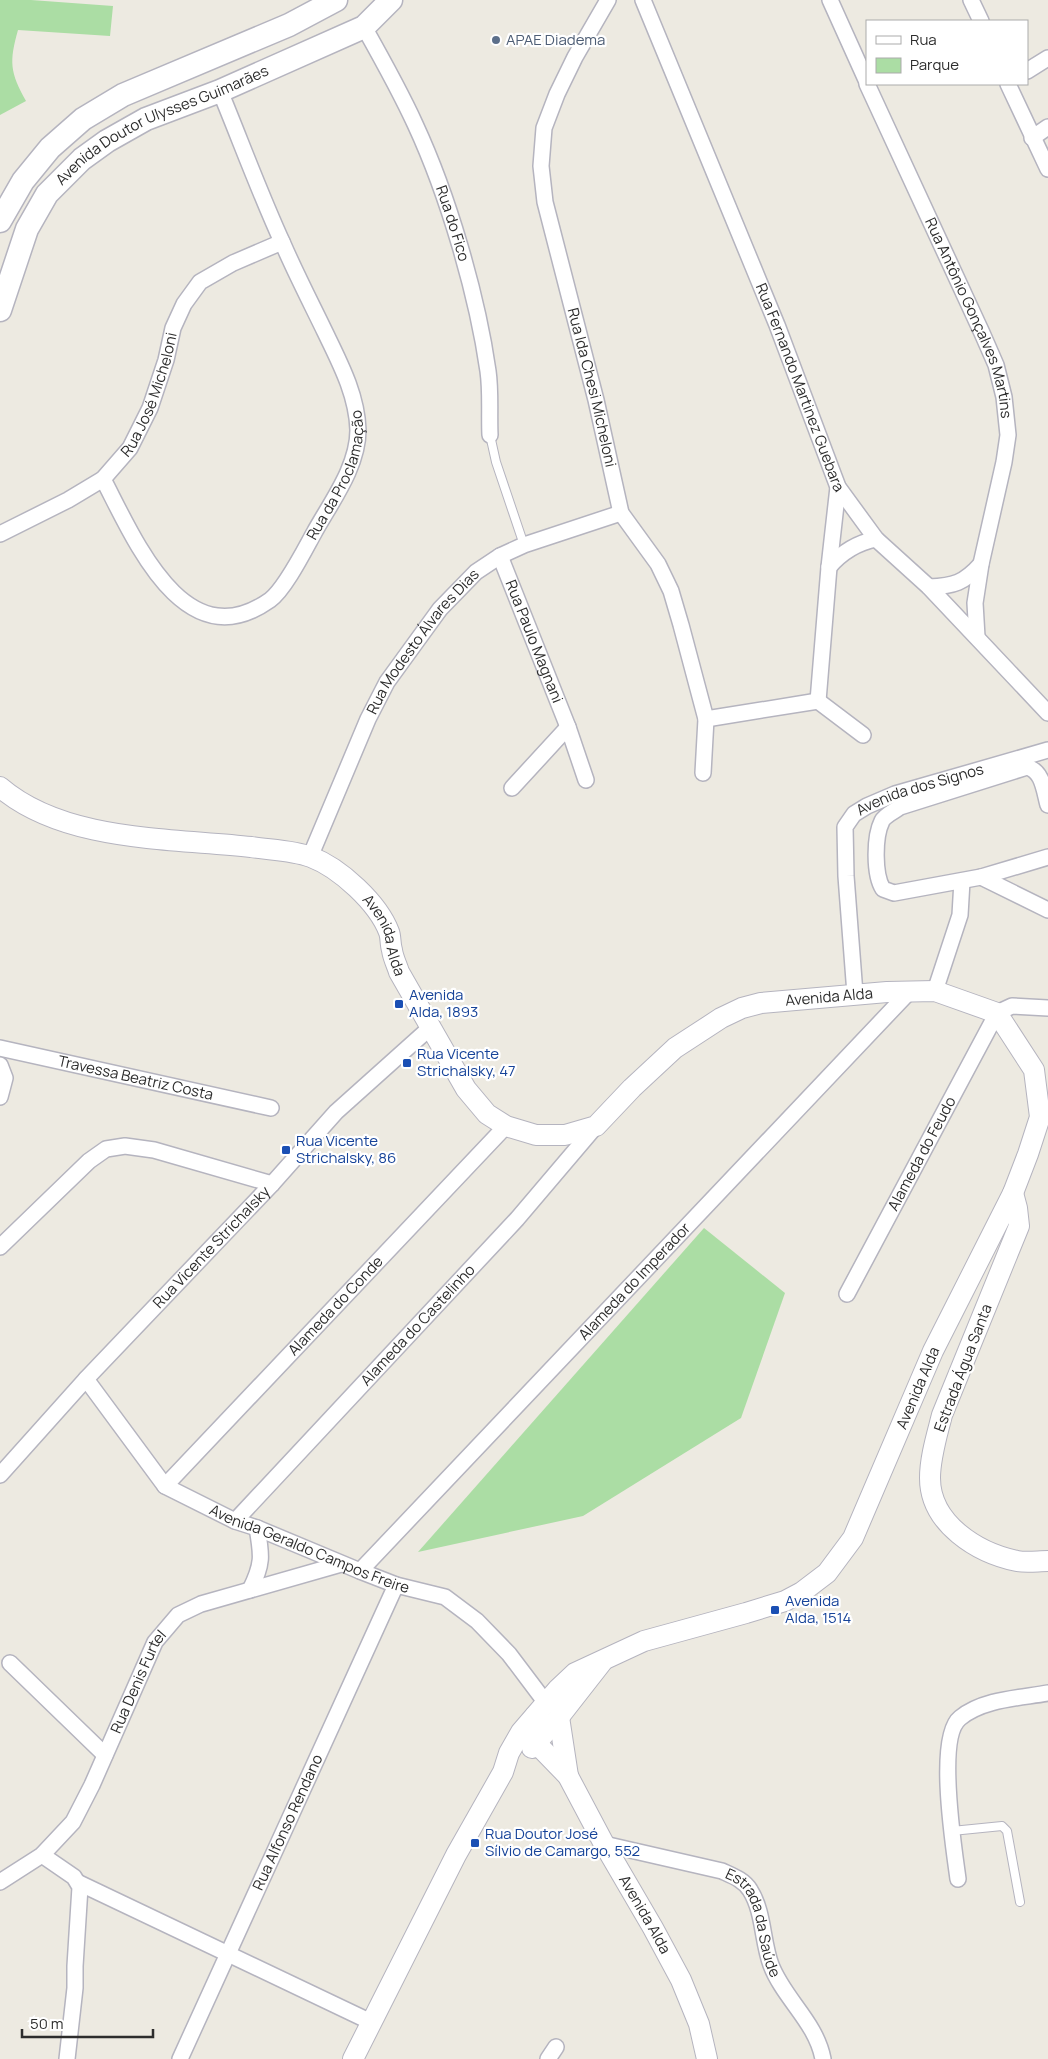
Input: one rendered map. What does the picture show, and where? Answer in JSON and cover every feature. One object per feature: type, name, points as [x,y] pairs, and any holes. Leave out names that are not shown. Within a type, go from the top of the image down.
[{"type":"main road","points":[[0,221],[23,181],[50,148],[83,119],[123,96],[289,25],[336,0]]},
{"type":"main road","name":"Avenida Doutor Ulysses Guimarães","points":[[0,310],[26,229],[47,194],[82,159],[107,141],[146,120],[220,91],[364,27],[391,0]]},
{"type":"street","name":"Rua Ida Chesi Micheloni","points":[[608,0],[575,57],[557,94],[544,128],[541,166],[546,202],[596,400],[621,513],[658,564],[671,591],[706,719],[703,773]]},
{"type":"street","name":"Rua Fernando Martinez Guebara","points":[[643,0],[777,325],[838,487],[876,539],[929,587],[1048,713]]},
{"type":"street","name":"Rua Antônio Gonçalves Martins","points":[[830,0],[866,81]]},
{"type":"street","points":[[972,0],[981,20]]},
{"type":"street","name":"Rua do Fico","points":[[364,27],[396,84],[416,126],[440,187],[457,240],[475,305],[488,371],[490,435]]},
{"type":"street","points":[[1028,70],[1048,58]]},
{"type":"street","name":"Rua Antônio Gonçalves Martins","points":[[868,85],[996,365],[1004,397],[1008,435],[981,564],[975,603],[977,637]]},
{"type":"street","points":[[1008,85],[1048,169]]},
{"type":"street","name":"Rua da Proclamação","points":[[102,479],[157,576],[184,604],[214,618],[242,614],[271,600],[292,572],[356,453],[358,430],[355,406],[345,375],[282,242],[220,91]]},
{"type":"street","points":[[1032,138],[1048,127]]},
{"type":"street","name":"Rua José Micheloni","points":[[0,534],[68,500],[102,479],[130,448],[150,408],[166,360],[173,328],[184,304],[200,282],[232,263],[282,242]]},
{"type":"street","points":[[818,701],[829,567],[838,487]]},
{"type":"street","name":"Rua Modesto Álvares Dias","points":[[310,857],[368,718],[387,682],[440,609],[476,572],[500,556],[524,545],[621,513]]},
{"type":"street","points":[[829,567],[837,558],[852,547],[876,539]]},
{"type":"street","name":"Rua Paulo Magnani","points":[[500,556],[568,727],[586,780]]},
{"type":"street","points":[[929,587],[949,586],[960,582],[971,575],[981,564]]},
{"type":"street","points":[[706,719],[818,701],[863,735]]},
{"type":"street","points":[[512,788],[568,727]]},
{"type":"street","name":"Avenida dos Signos","points":[[855,994],[845,837],[845,827],[854,814],[895,794],[1048,750]]},
{"type":"street","points":[[1048,805],[1040,775],[1034,769],[1027,767],[900,807],[882,820],[877,841],[878,882],[883,889],[894,893],[981,877],[1048,857]]},
{"type":"street","name":"Avenida Alda","points":[[0,787],[25,804],[60,820],[127,836],[284,851],[310,857],[335,870],[349,880],[376,911],[390,932],[392,952],[399,972],[432,1026],[466,1090],[487,1114],[506,1126],[536,1134],[565,1134],[596,1126],[632,1088],[676,1048],[697,1032],[721,1018],[761,1003],[855,994],[935,991],[997,1013],[1034,1070],[1040,1117],[1013,1193],[933,1351],[853,1538],[827,1573],[802,1592],[785,1601],[644,1641],[575,1673],[547,1712],[522,1732],[509,1753],[503,1772]]},
{"type":"street","points":[[981,877],[1048,910]]},
{"type":"street","points":[[935,991],[960,915],[962,881]]},
{"type":"street","name":"Alameda do Imperador","points":[[360,1571],[909,992]]},
{"type":"street","points":[[997,1013],[1012,1006],[1048,1008]]},
{"type":"street","name":"Alameda do Feudo","points":[[847,1294],[997,1013]]},
{"type":"street","name":"Rua Vicente Strichalsky","points":[[0,1475],[86,1380],[272,1184],[336,1112],[432,1026]]},
{"type":"street","name":"Travessa Beatriz Costa","points":[[0,1048],[271,1108]]},
{"type":"street","points":[[0,1097],[2,1073]]},
{"type":"street","name":"Alameda do Conde","points":[[165,1486],[506,1126]]},
{"type":"street","name":"Alameda do Castelinho","points":[[235,1521],[517,1219],[596,1126]]},
{"type":"street","points":[[0,1247],[89,1161],[106,1149],[125,1146],[154,1150],[272,1184]]},
{"type":"street","name":"Estrada Água Santa","points":[[1013,1193],[1019,1226],[942,1415],[930,1479],[936,1506],[957,1533],[986,1552],[1019,1561],[1048,1561]]},
{"type":"street","name":"Avenida Geraldo Campos Freire","points":[[86,1380],[165,1486],[235,1521],[257,1528],[341,1564],[396,1585],[445,1597],[477,1621],[509,1654],[547,1712]]},
{"type":"street","points":[[250,1590],[259,1572],[261,1562],[257,1528]]},
{"type":"street","name":"Rua Denis Furtel","points":[[0,1882],[42,1855],[73,1822],[155,1642],[178,1615],[201,1604],[341,1564]]},
{"type":"street","name":"Rua Alfonso Rendano","points":[[180,2059],[396,1585]]},
{"type":"street","points":[[10,1662],[105,1755]]},
{"type":"street","points":[[958,1880],[952,1831],[948,1746],[958,1719],[971,1710],[997,1702],[1048,1693]]},
{"type":"street","name":"Avenida Alda","points":[[503,1772],[537,1744],[547,1712]]},
{"type":"street","name":"Avenida Alda","points":[[547,1712],[568,1776],[681,1980],[699,2024],[708,2059]]},
{"type":"street","name":"Avenida Alda","points":[[537,1744],[568,1776]]},
{"type":"street","points":[[353,2059],[456,1855],[503,1772]]},
{"type":"street","name":"Estrada da Saúde","points":[[604,1844],[722,1871],[740,1880],[750,1890],[757,1904],[774,1970],[780,1983],[809,2023],[823,2059]]},
{"type":"street","points":[[42,1855],[74,1877],[79,1883],[228,1952],[371,2022]]},
{"type":"street","points":[[67,2059],[75,1988],[79,1883]]},
{"type":"lane","points":[[490,435],[496,462],[524,545]]},
{"type":"lane","points":[[952,1831],[1002,1826],[1007,1831],[1020,1902]]},
{"type":"green space","points":[[0,0],[31,0],[113,6],[110,36],[18,30],[12,59],[14,74],[26,101],[0,115]]},
{"type":"green space","points":[[704,1228],[785,1293],[741,1418],[583,1516],[418,1552]]},
{"type":"place","name":"APAE Diadema","points":[[496,40]]},
{"type":"place","name":"Avenida Alda, 1893","points":[[399,1004]]},
{"type":"place","name":"Rua Vicente Strichalsky, 47","points":[[407,1063]]},
{"type":"place","name":"Rua Vicente Strichalsky, 86","points":[[286,1150]]},
{"type":"place","name":"Avenida Alda, 1514","points":[[775,1610]]},
{"type":"place","name":"Rua Doutor José Sílvio de Camargo, 552","points":[[475,1843]]}]
